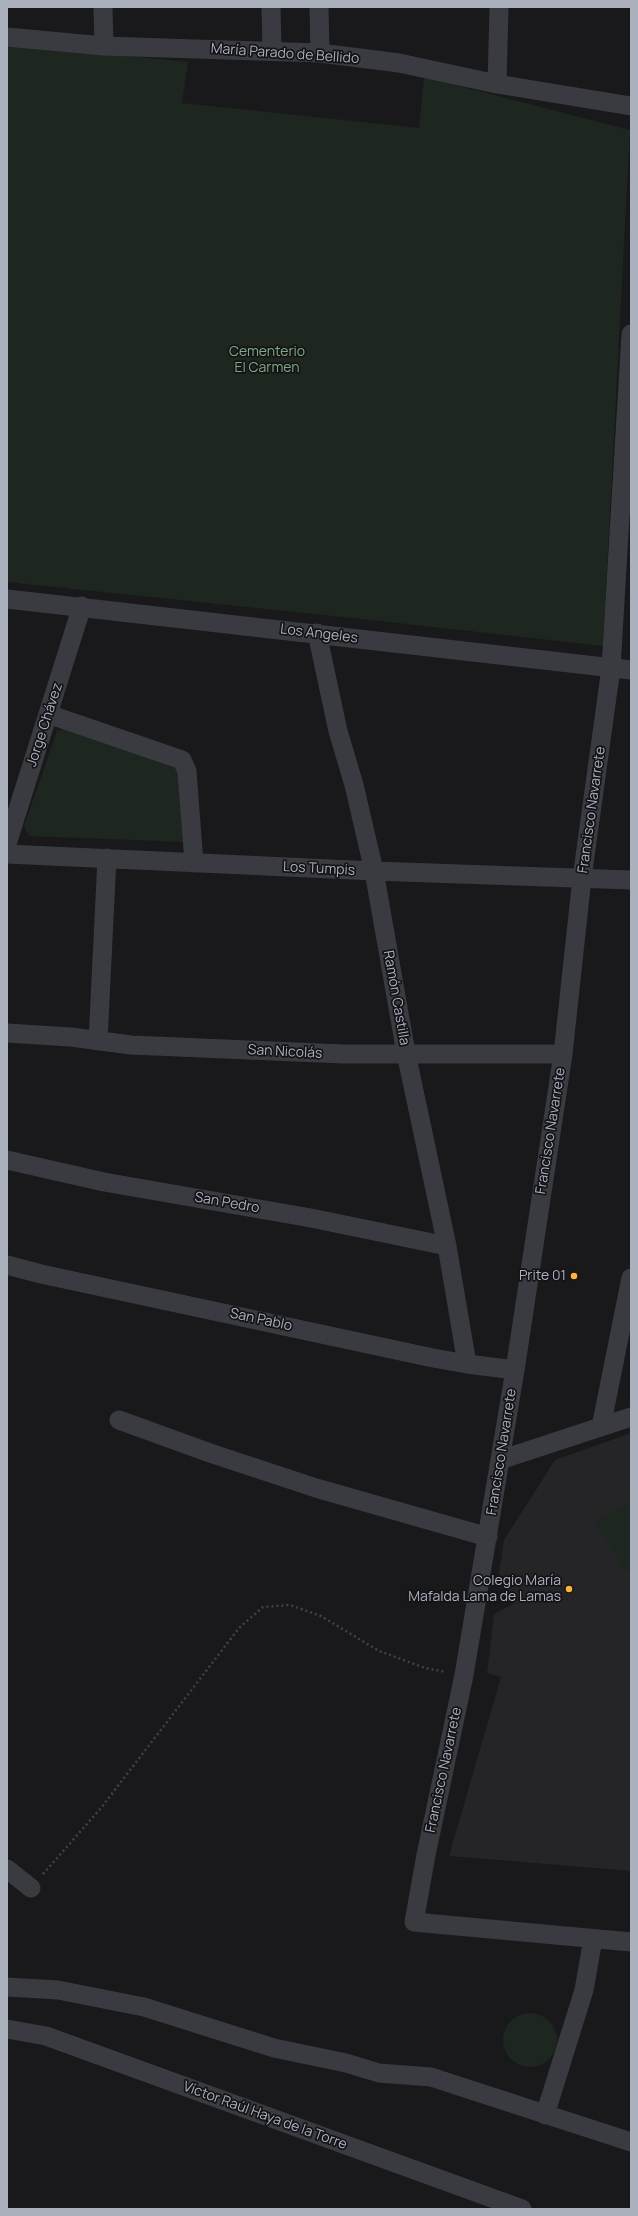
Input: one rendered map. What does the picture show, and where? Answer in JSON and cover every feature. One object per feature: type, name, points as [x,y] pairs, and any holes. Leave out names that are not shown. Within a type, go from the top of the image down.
[{"type":"street","points":[[103,7],[104,46]]},
{"type":"street","points":[[271,7],[272,50]]},
{"type":"street","points":[[319,7],[320,53]]},
{"type":"street","points":[[497,84],[499,7]]},
{"type":"street","name":"María Parado de Bellido","points":[[7,37],[104,46],[272,50],[320,53],[399,63],[497,84],[631,106]]},
{"type":"street","name":"Francisco Navarrete","points":[[593,1938],[414,1922],[426,1855],[464,1675],[488,1537],[563,1054],[582,878],[611,668],[628,429],[631,334]]},
{"type":"street","name":"Los Angeles","points":[[7,599],[82,606],[631,670]]},
{"type":"street","name":"Jorge Chávez","points":[[7,844],[82,606]]},
{"type":"street","name":"Ramón Castilla","points":[[317,633],[338,731],[354,785],[374,872],[406,1053],[447,1246],[467,1364]]},
{"type":"street","points":[[48,714],[182,760],[187,771],[194,863]]},
{"type":"street","name":"Los Tumpis","points":[[7,854],[374,872],[631,880]]},
{"type":"street","points":[[98,1041],[107,858]]},
{"type":"street","name":"San Nicolás","points":[[7,1033],[131,1045],[336,1054],[563,1054]]},
{"type":"street","name":"San Pedro","points":[[7,1160],[104,1182],[311,1218],[447,1246]]},
{"type":"street","name":"San Pablo","points":[[7,1265],[41,1274],[467,1364],[515,1370]]},
{"type":"street","points":[[601,1427],[631,1278]]},
{"type":"street","points":[[500,1460],[631,1417]]},
{"type":"street","points":[[119,1420],[210,1453],[316,1488],[488,1537]]},
{"type":"street","points":[[7,1869],[31,1888]]},
{"type":"street","points":[[545,2115],[584,1990],[593,1938],[631,1942]]},
{"type":"street","points":[[7,1987],[58,1990],[144,2007],[274,2048],[346,2063],[379,2074],[431,2077],[631,2142]]},
{"type":"street","name":"Víctor Raúl Haya de la Torre","points":[[7,2028],[46,2036],[522,2209]]},
{"type":"path","points":[[31,1888],[101,1808],[239,1628],[263,1607],[290,1605],[321,1616],[378,1651],[425,1668],[464,1675]]},
{"type":"shaded area","points":[[631,1433],[631,1871],[449,1856],[501,1677],[487,1673],[494,1614],[515,1603],[499,1574],[504,1540],[555,1460]]},
{"type":"green space","name":"Cementerio El Carmen","points":[[7,44],[188,62],[182,103],[419,128],[424,77],[630,130],[603,646],[7,582]]},
{"type":"green space","points":[[67,728],[178,769],[186,842],[29,836],[24,826],[57,731]]},
{"type":"green space","points":[[631,1500],[631,1568],[624,1572],[595,1521]]},
{"type":"green space","points":[[530,2013],[540,2015],[549,2021],[555,2030],[557,2040],[555,2050],[549,2059],[540,2065],[530,2067],[520,2065],[511,2059],[505,2050],[503,2040],[505,2030],[511,2021],[520,2015]]},
{"type":"place","name":"Prite 01","points":[[574,1276]]},
{"type":"place","name":"Colegio María Mafalda Lama de Lamas","points":[[569,1589]]}]
